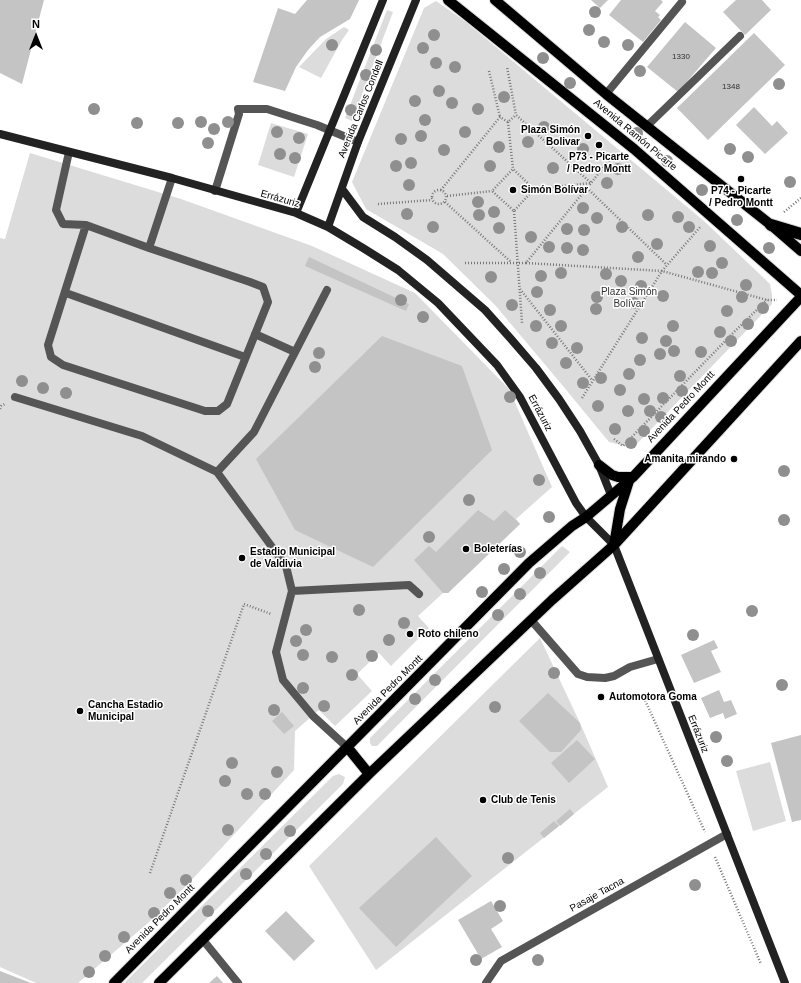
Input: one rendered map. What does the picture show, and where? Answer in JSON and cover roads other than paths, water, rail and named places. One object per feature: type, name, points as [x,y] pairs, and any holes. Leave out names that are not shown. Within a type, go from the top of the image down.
[{"type":"highway","points":[[771,225],[801,234]]},
{"type":"main road","name":"Avenida Carlos Condell","points":[[296,213],[383,0]]},
{"type":"main road","name":"Avenida Carlos Condell","points":[[328,227],[358,142],[416,0]]},
{"type":"main road","name":"Avenida Ramón Picarte","points":[[448,0],[634,149],[801,296]]},
{"type":"main road","name":"Avenida Ramón Picarte","points":[[495,0],[606,94],[771,225],[801,251]]},
{"type":"main road","name":"Errázuriz","points":[[0,134],[172,178],[296,213],[328,227],[398,270],[438,303],[497,365],[520,397],[576,503],[586,517],[614,545],[785,983]]},
{"type":"main road","name":"Errázuriz","points":[[342,189],[363,216],[396,237],[427,260],[485,310],[511,338],[559,399],[599,465],[611,495]]},
{"type":"main road","name":"Avenida Pedro Montt","points":[[114,983],[348,748],[529,563],[631,478],[801,296]]},
{"type":"main road","points":[[159,983],[369,774],[552,600],[614,545],[801,341]]},
{"type":"main road","points":[[599,465],[612,475],[631,478],[620,509],[614,545]]},
{"type":"main road","points":[[611,495],[614,516],[614,545]]},
{"type":"main road","points":[[348,748],[369,774]]},
{"type":"street","points":[[606,94],[682,2]]},
{"type":"street","points":[[647,126],[740,36]]},
{"type":"street","points":[[215,191],[239,114],[238,109],[267,109],[330,130],[358,142]]},
{"type":"street","points":[[68,152],[56,210],[63,224],[86,225],[263,287],[268,302],[227,404],[218,411],[205,411],[63,364],[51,357],[48,345],[66,293],[86,225]]},
{"type":"street","points":[[149,248],[172,178]]},
{"type":"street","points":[[217,472],[254,432],[327,290]]},
{"type":"street","points":[[66,293],[246,357]]},
{"type":"street","points":[[255,334],[295,352]]},
{"type":"street","points":[[15,397],[142,436],[217,472],[286,566],[292,591],[276,652],[283,680],[313,716],[348,748]]},
{"type":"street","points":[[292,591],[409,585],[419,594]]},
{"type":"street","points":[[531,620],[578,674],[587,677],[601,679],[614,676],[630,667],[658,659]]},
{"type":"street","name":"Pasaje Tacna","points":[[486,983],[502,961],[727,834]]},
{"type":"street","points":[[203,940],[238,983]]},
{"type":"place","name":"Plaza Simón Bolivar","points":[[588,136]]},
{"type":"place","name":"P73 - Picarte / Pedro Montt","points":[[599,145]]},
{"type":"place","name":"P74 - Picarte / Pedro Montt","points":[[741,179]]},
{"type":"place","name":"Simón Bolívar","points":[[513,190]]},
{"type":"place","name":"Amanita mirando","points":[[734,459]]},
{"type":"place","name":"Boleterías","points":[[466,549]]},
{"type":"place","name":"Estadio Municipal de Valdivia","points":[[242,558]]},
{"type":"place","name":"Roto chileno","points":[[410,634]]},
{"type":"place","name":"Automotora Goma","points":[[601,697]]},
{"type":"place","name":"Cancha Estadio Municipal","points":[[80,711]]},
{"type":"place","name":"Club de Tenis","points":[[483,800]]},
{"type":"park label","name":"Plaza Simón Bolívar","points":[[629,298]]}]
